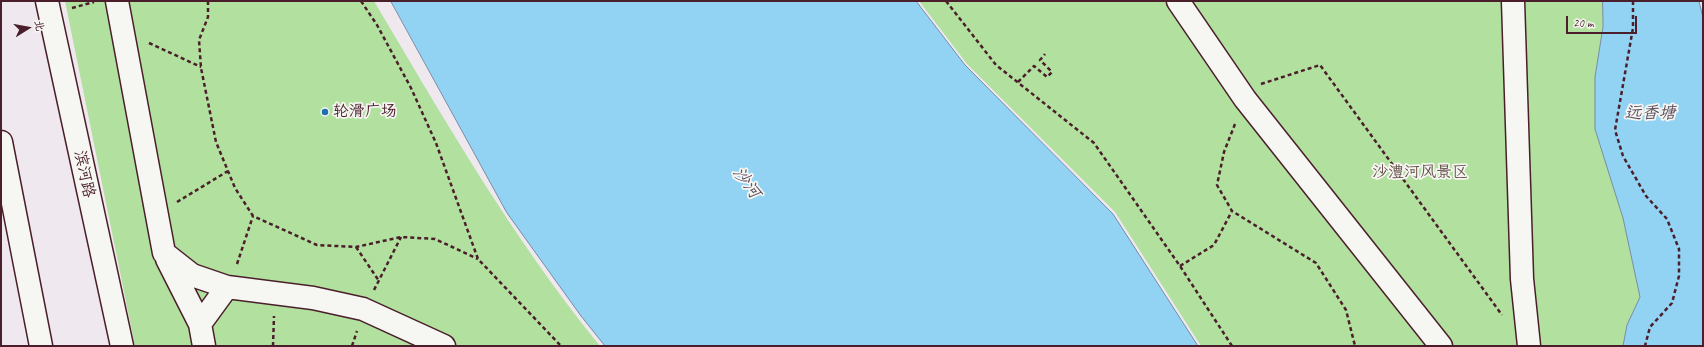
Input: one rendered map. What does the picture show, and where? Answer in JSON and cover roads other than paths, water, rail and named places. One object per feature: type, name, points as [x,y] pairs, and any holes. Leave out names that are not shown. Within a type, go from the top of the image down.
[{"type":"street","name":"滨河路","points":[[47,1],[122,346]]},
{"type":"street","points":[[117,1],[164,253],[200,324],[204,346]]},
{"type":"street","points":[[1178,1],[1245,99],[1441,346]]},
{"type":"street","points":[[1513,1],[1522,279],[1529,346]]},
{"type":"street","points":[[1,142],[41,346]]},
{"type":"street","points":[[164,253],[192,275],[227,287],[314,298],[363,309],[444,346]]},
{"type":"street","points":[[200,324],[227,287]]},
{"type":"water","name":"沙河","points":[[391,1],[916,1],[965,65],[1113,214],[1198,346],[605,346],[581,316],[507,213]]},
{"type":"water","name":"远香塘","points":[[1603,1],[1699,1],[1703,18],[1703,346],[1623,346],[1627,325],[1640,297],[1623,218],[1595,129],[1595,77],[1603,27]]},
{"type":"place","name":"轮滑广场","points":[[325,112]]},
{"type":"park label","name":"沙澧河风景区","points":[[1420,173]]}]
